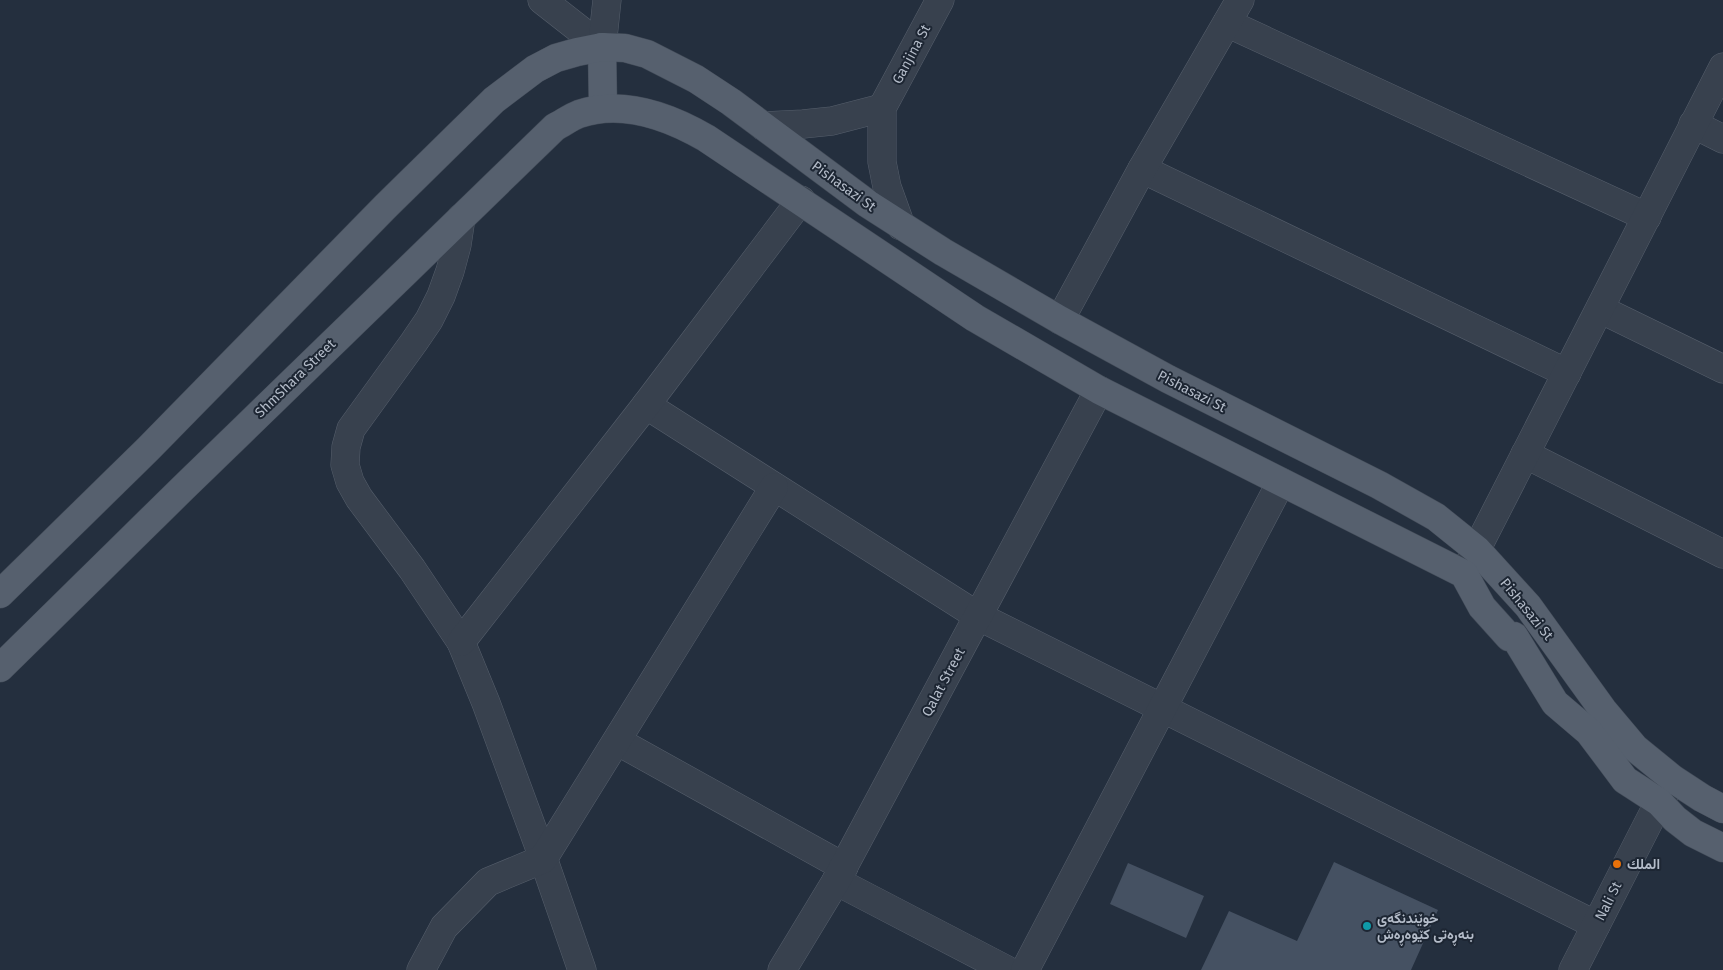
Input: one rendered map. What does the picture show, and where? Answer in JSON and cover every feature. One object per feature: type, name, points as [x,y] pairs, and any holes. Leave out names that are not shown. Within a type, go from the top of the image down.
[{"type":"main road","points":[[0,594],[148,449],[386,206],[494,100],[535,69],[556,58],[602,48],[603,108]]},
{"type":"main road","name":"Pishasazi St","points":[[602,48],[625,48],[647,54],[672,66],[703,84],[901,226],[1060,320],[1206,399],[1406,499],[1436,517],[1470,562],[1482,607],[1510,637],[1514,636],[1555,703],[1588,732],[1625,780],[1659,802],[1675,819],[1693,833],[1723,848]]},
{"type":"main road","name":"Pishasazi St","points":[[603,108],[631,110],[657,115],[683,124],[801,200],[975,318],[1099,390],[1281,482],[1470,562],[1528,606],[1619,729],[1636,748],[1674,779],[1702,798],[1723,809]]},
{"type":"main road","name":"ShmShara Street","points":[[0,668],[555,127],[578,114],[603,108]]},
{"type":"street","points":[[542,0],[602,48]]},
{"type":"street","points":[[602,48],[607,0]]},
{"type":"street","name":"Ganjina St","points":[[901,226],[887,187],[882,162],[882,108],[940,0]]},
{"type":"street","points":[[1060,320],[1142,169],[1233,12],[1647,217]]},
{"type":"street","points":[[1470,562],[1647,217],[1713,129],[1723,67]]},
{"type":"street","points":[[763,126],[832,121],[882,108]]},
{"type":"street","points":[[1142,169],[1567,373]]},
{"type":"street","points":[[461,642],[646,405],[801,200]]},
{"type":"street","points":[[461,218],[457,245],[450,271],[429,320],[351,429],[346,447],[345,465],[350,482],[359,498],[412,569],[461,642],[486,703],[582,970]]},
{"type":"street","points":[[1600,309],[1723,369]]},
{"type":"street","name":"Qalat Street","points":[[782,970],[840,874],[1099,390]]},
{"type":"street","points":[[646,405],[978,616],[1596,925]]},
{"type":"street","points":[[1525,454],[1723,554]]},
{"type":"street","points":[[1025,970],[1281,482]]},
{"type":"street","points":[[421,970],[444,927],[488,882],[543,859],[774,487]]},
{"type":"street","points":[[617,741],[840,874],[1007,970]]},
{"type":"street","name":"Nali St","points":[[1573,970],[1659,802],[1674,779]]},
{"type":"building","name":"خوێندنگەی بنەڕەتی کێوەڕەش","points":[[1334,862],[1438,910],[1411,970],[1201,970],[1229,911],[1297,941]]},
{"type":"building","points":[[1128,863],[1204,896],[1186,938],[1110,904]]},
{"type":"place","name":"الملك","points":[[1617,864]]},
{"type":"place","name":"خوێندنگەی بنەڕەتی کێوەڕەش","points":[[1367,926]]}]
